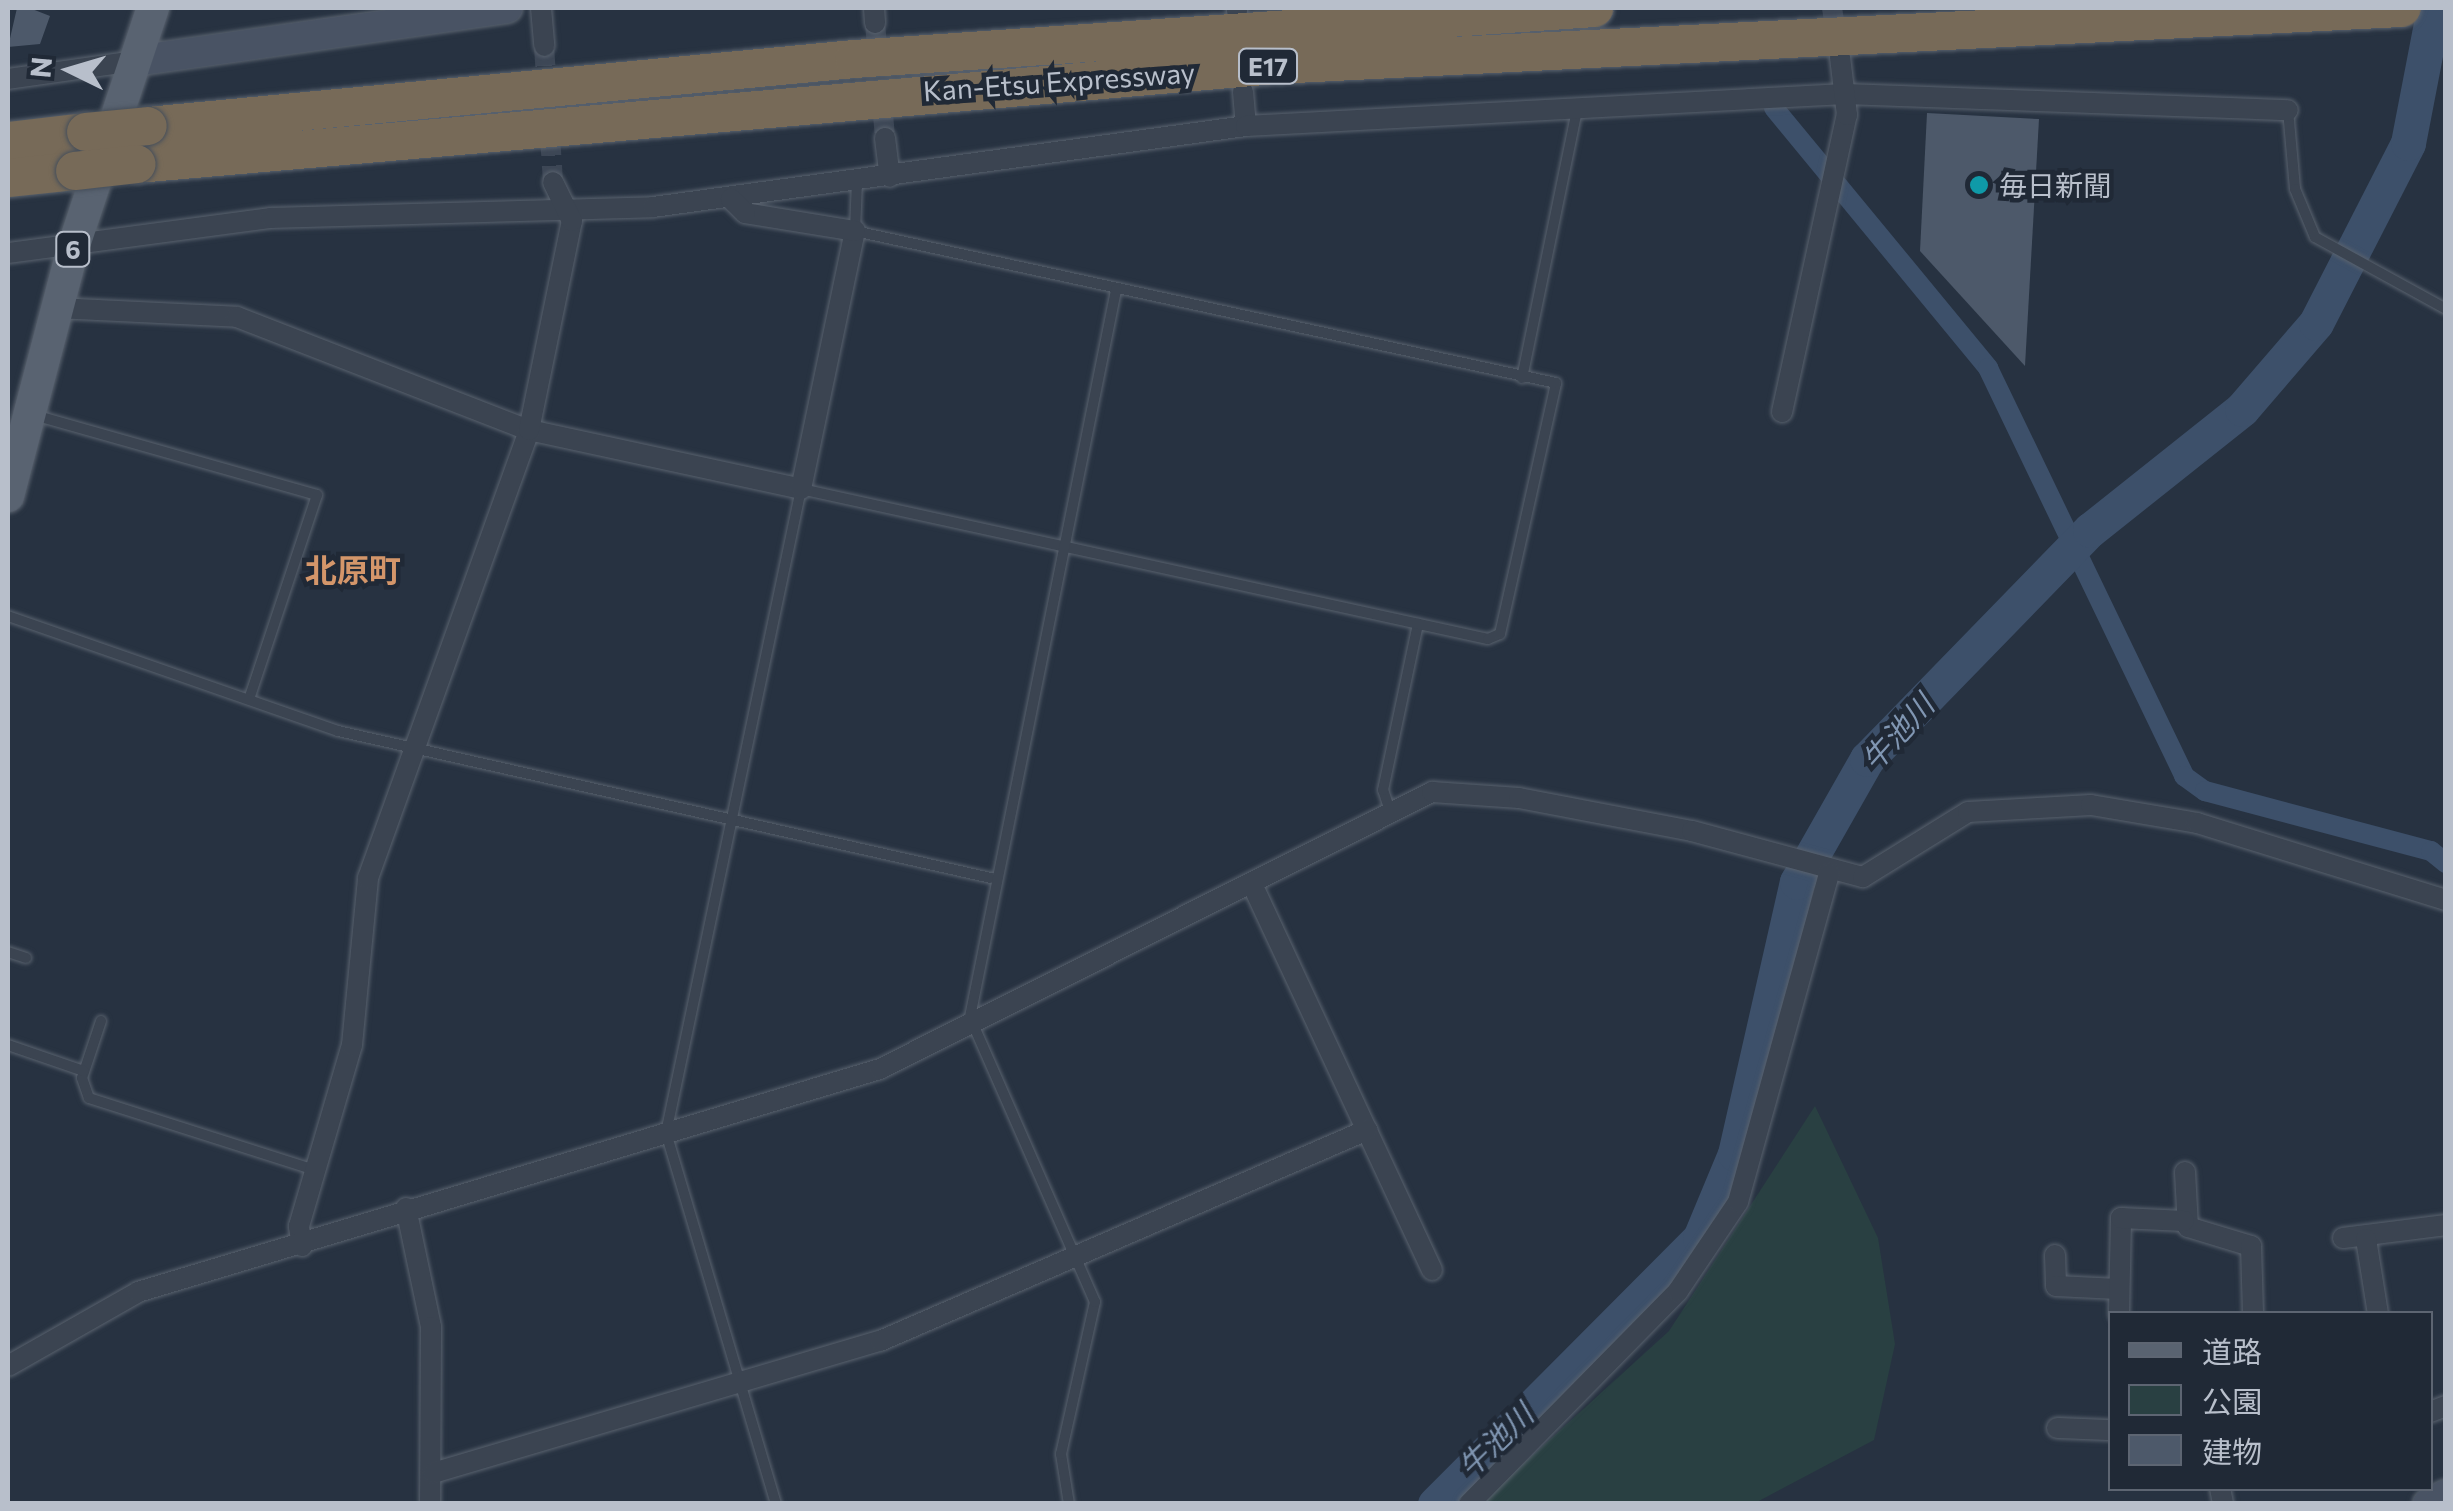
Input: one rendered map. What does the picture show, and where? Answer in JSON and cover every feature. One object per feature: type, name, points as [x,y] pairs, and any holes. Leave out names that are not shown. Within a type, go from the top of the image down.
[{"type":"highway","name":"Kan-Etsu Expressway","points":[[8,141],[854,58],[1594,8]]},
{"type":"highway","name":"Kan-Etsu Expressway","points":[[8,178],[1275,65],[2402,8]]},
{"type":"main road","name":"6","points":[[8,496],[74,245],[153,8]]},
{"type":"street","points":[[8,79],[506,8]]},
{"type":"street","points":[[541,8],[544,46]]},
{"type":"street","points":[[1782,412],[1846,94],[1840,57]]},
{"type":"street","points":[[1243,92],[1246,126]]},
{"type":"street","points":[[8,253],[271,218],[563,211],[731,199],[1246,126],[1846,94],[2288,110]]},
{"type":"street","points":[[885,138],[890,178]]},
{"type":"street","points":[[302,1246],[316,1170],[352,1045],[368,878],[410,748],[529,430],[572,222],[563,211],[553,182]]},
{"type":"street","points":[[56,308],[237,317],[529,430],[802,489],[854,231],[745,213],[731,199]]},
{"type":"street","points":[[8,1366],[138,1292],[302,1246],[406,1208],[880,1069],[970,1017],[1252,884],[1389,808],[1432,792],[1519,798],[1825,872],[1863,877],[1968,812],[2091,805],[2197,823],[2446,900]]},
{"type":"street","points":[[1469,1504],[1678,1292],[1738,1202],[1825,872]]},
{"type":"street","points":[[1252,884],[1432,1270]]},
{"type":"street","points":[[433,1473],[880,1340],[1080,1260],[1366,1130]]},
{"type":"street","points":[[2184,1222],[2185,1172]]},
{"type":"street","points":[[406,1208],[431,1327],[430,1504]]},
{"type":"street","points":[[2119,1311],[2121,1218],[2184,1222],[2251,1246],[2254,1311]]},
{"type":"street","points":[[2342,1238],[2366,1239],[2446,1225]]},
{"type":"street","points":[[2366,1239],[2378,1311]]},
{"type":"street","points":[[2056,1255],[2056,1286],[2118,1289]]},
{"type":"street","points":[[2057,1428],[2108,1430]]},
{"type":"street","points":[[2428,1504],[2446,1495]]},
{"type":"lane","points":[[2288,110],[2302,210],[2335,254],[2446,309]]},
{"type":"lane","points":[[1522,378],[1577,111]]},
{"type":"lane","points":[[776,1504],[666,1132],[802,489],[1418,624],[1500,634],[1556,382],[1522,378],[854,231],[856,181]]},
{"type":"lane","points":[[1069,1504],[1061,1454],[1095,1302],[1080,1260],[970,1017],[990,878],[1116,290]]},
{"type":"lane","points":[[28,413],[317,495],[249,699]]},
{"type":"lane","points":[[8,616],[249,699],[410,748],[990,878]]},
{"type":"lane","points":[[1389,808],[1383,790],[1418,624]]},
{"type":"lane","points":[[8,952],[26,958]]},
{"type":"lane","points":[[101,1020],[84,1071],[89,1098],[316,1170]]},
{"type":"lane","points":[[8,1046],[84,1071]]},
{"type":"green space","points":[[1815,1106],[1878,1238],[1895,1344],[1874,1440],[1755,1503],[1479,1504],[1669,1331]]},
{"type":"building","points":[[17,8],[52,8],[32,9],[50,16],[40,44],[8,47]]},
{"type":"building","name":"毎日新聞","points":[[1927,113],[2039,119],[2025,366],[1920,251]]},
{"type":"waterway","name":"牛池川","points":[[1435,1504],[1700,1238],[1735,1154],[1797,882],[1867,759],[2090,530],[2242,409],[2316,323],[2408,143],[2434,8]]},
{"type":"waterway","name":"牛池川","points":[[1774,108],[1988,368],[2184,776],[2205,791],[2431,851],[2446,863]]},
{"type":"tunnel","points":[[1832,8],[1838,45]]},
{"type":"tunnel","points":[[875,23],[885,138]]},
{"type":"tunnel","points":[[544,46],[553,182]]},
{"type":"place","name":"毎日新聞","points":[[1979,185]]},
{"type":"district","name":"北原町","points":[[353,569]]}]
